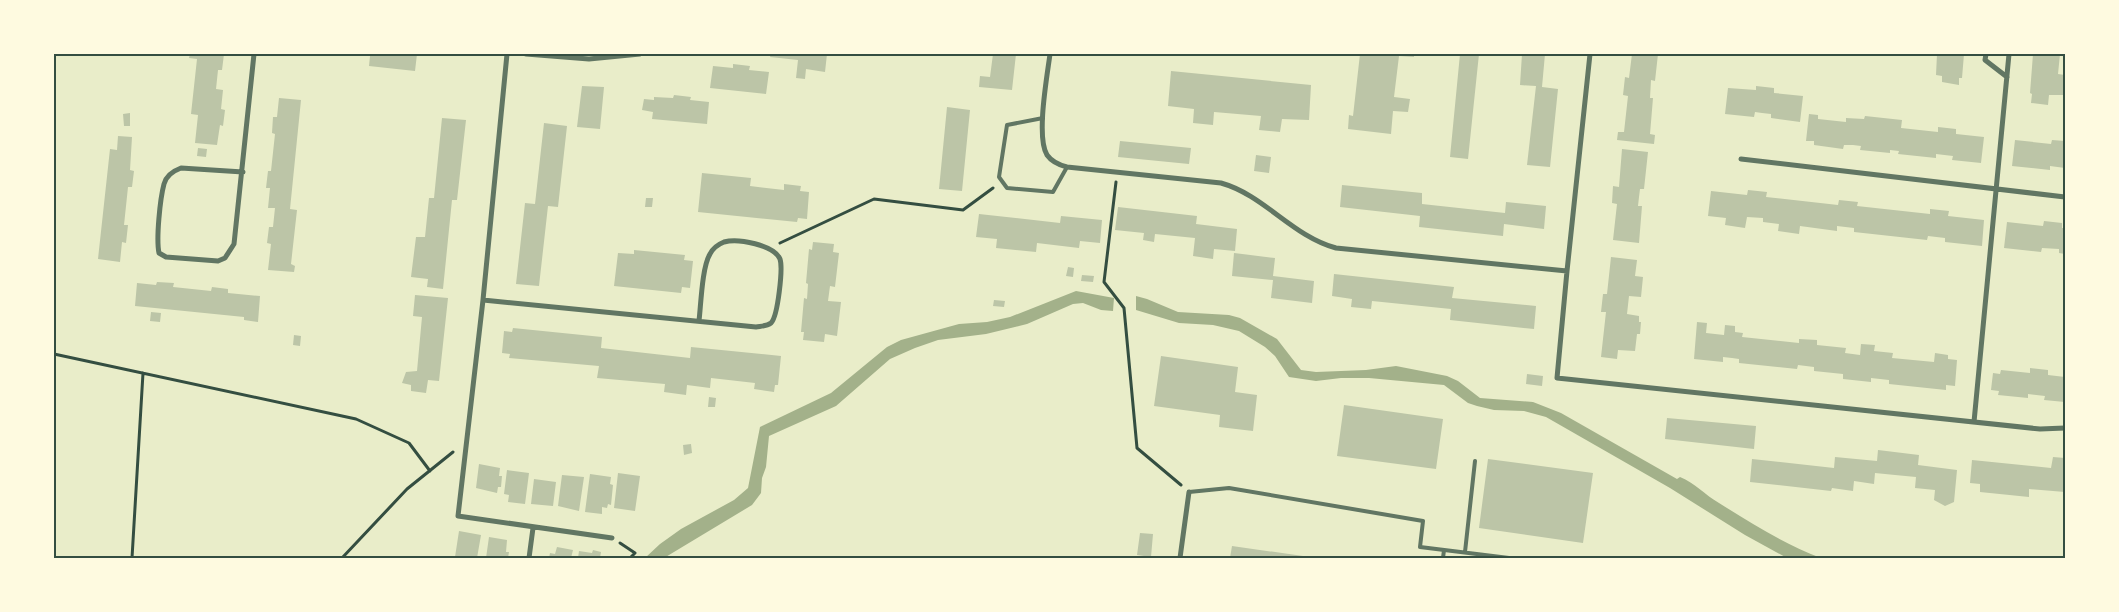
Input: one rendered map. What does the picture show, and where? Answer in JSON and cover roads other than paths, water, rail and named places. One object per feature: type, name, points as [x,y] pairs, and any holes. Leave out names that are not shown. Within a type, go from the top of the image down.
[{"type":"street","points":[[242,172],[181,168],[174,171],[164,184],[160,221],[160,253],[166,257],[218,261],[225,258],[234,244],[242,172],[254,54]]},
{"type":"street","points":[[507,54],[483,300],[458,516],[612,538]]},
{"type":"street","points":[[526,54],[589,59],[640,54]]},
{"type":"street","points":[[1050,54],[1042,136],[1047,155],[1059,165],[1221,183],[1236,187],[1306,236],[1336,248],[1566,271]]},
{"type":"street","points":[[1590,54],[1566,271],[1558,378],[2040,429],[2065,428]]},
{"type":"street","points":[[1986,54],[1985,60],[2007,77]]},
{"type":"street","points":[[1974,422],[1998,190],[2009,54]]},
{"type":"street","points":[[1741,159],[2065,197]]},
{"type":"street","points":[[483,300],[756,327],[770,323],[775,318],[781,267],[776,254],[769,248],[760,245],[730,241],[723,242],[715,247],[706,265],[699,321]]},
{"type":"street","points":[[1180,558],[1189,492]]},
{"type":"street","points":[[529,558],[533,528]]},
{"type":"lane","points":[[1043,118],[1007,125],[999,177],[1007,188],[1054,192],[1067,167]]},
{"type":"lane","points":[[1465,552],[1475,461]]},
{"type":"lane","points":[[1189,492],[1229,488],[1423,521],[1420,547],[1509,558]]},
{"type":"lane","points":[[1443,558],[1444,550]]}]
